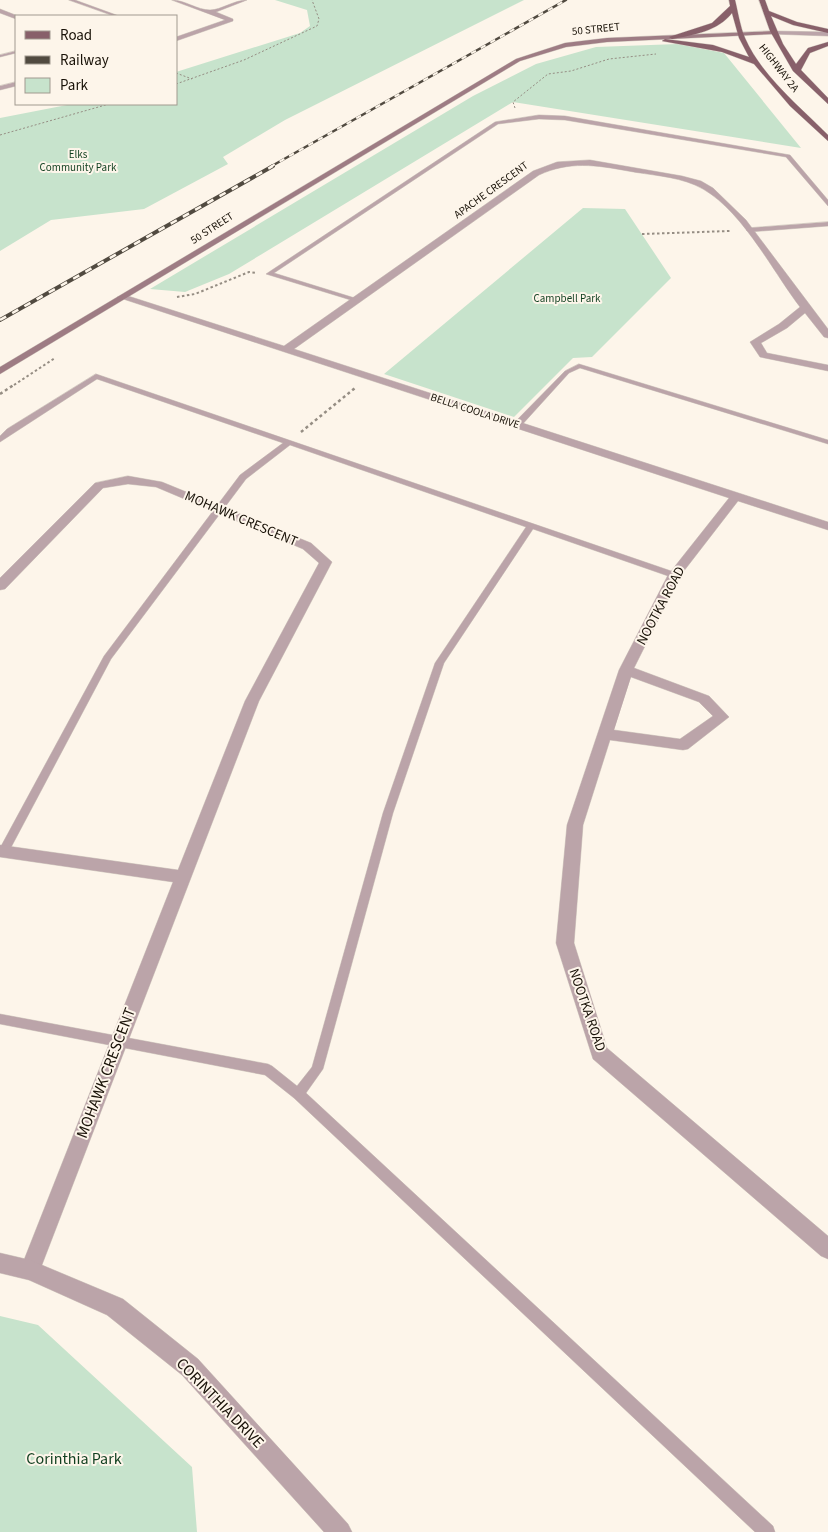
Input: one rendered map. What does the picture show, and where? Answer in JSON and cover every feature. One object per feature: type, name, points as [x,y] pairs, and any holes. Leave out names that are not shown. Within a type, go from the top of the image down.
[{"type":"main road","name":"HIGHWAY 2A","points":[[762,0],[774,35],[797,71],[828,102]]},
{"type":"main road","name":"HIGHWAY 2A","points":[[733,3],[742,36],[758,63],[793,105],[828,139]]},
{"type":"main road","points":[[672,37],[717,25],[726,18],[733,3]]},
{"type":"main road","points":[[766,12],[795,24],[828,32]]},
{"type":"main road","name":"50 STREET","points":[[0,371],[500,69],[538,52],[597,41],[774,35]]},
{"type":"main road","name":"50 STREET","points":[[437,107],[518,68],[544,58],[588,49],[742,36]]},
{"type":"main road","points":[[665,42],[723,48],[758,63]]},
{"type":"main road","points":[[797,71],[804,53],[828,44]]},
{"type":"street","points":[[175,0],[231,20],[178,38]]},
{"type":"street","points":[[211,12],[244,0]]},
{"type":"street","points":[[0,11],[15,17]]},
{"type":"street","points":[[774,35],[828,32]]},
{"type":"street","points":[[774,35],[828,39]]},
{"type":"street","points":[[0,88],[15,84]]},
{"type":"street","name":"APACHE CRESCENT","points":[[286,350],[536,173],[550,165],[576,162],[603,163],[698,183],[720,197],[749,230],[805,308],[828,335]]},
{"type":"street","name":"BELLA COOLA DRIVE","points":[[122,297],[828,526]]},
{"type":"street","points":[[805,308],[783,326],[755,342],[764,355],[828,368]]},
{"type":"street","name":"MOHAWK CRESCENT","points":[[0,586],[99,485],[128,480],[158,484],[307,546],[326,562],[252,700],[30,1270]]},
{"type":"street","name":"NOOTKA ROAD","points":[[736,496],[674,575],[626,670],[575,825],[565,943],[599,1053],[828,1249]]},
{"type":"street","points":[[605,734],[683,745],[722,717],[704,699],[626,670]]},
{"type":"street","points":[[2,851],[184,877]]},
{"type":"street","name":"CORINTHIA DRIVE","points":[[0,1263],[30,1270],[114,1307],[190,1367],[340,1532]]},
{"type":"lane","points":[[71,0],[114,15]]},
{"type":"lane","points":[[0,56],[15,52]]},
{"type":"lane","points":[[269,274],[497,123],[511,120],[564,118],[788,156],[828,204]]},
{"type":"lane","points":[[749,230],[828,224]]},
{"type":"lane","points":[[269,274],[356,300]]},
{"type":"lane","points":[[517,425],[567,372],[579,366],[828,442]]},
{"type":"lane","points":[[0,440],[10,431],[96,376],[674,575]]},
{"type":"lane","points":[[2,851],[107,658],[243,477],[289,442]]},
{"type":"lane","points":[[298,1094],[317,1069],[388,813],[440,663],[531,526]]},
{"type":"lane","points":[[0,1019],[119,1040],[268,1070],[298,1094],[767,1532]]},
{"type":"path","points":[[178,83],[244,60],[317,26],[319,19],[312,0]]},
{"type":"path","points":[[511,120],[516,110],[513,102],[548,74],[571,71],[609,59],[664,53]]},
{"type":"path","points":[[178,75],[192,79]]},
{"type":"path","points":[[0,135],[105,105]]},
{"type":"path","points":[[642,234],[749,230]]},
{"type":"path","points":[[139,303],[152,299],[182,298],[249,272],[269,274]]},
{"type":"path","points":[[289,442],[355,388]]},
{"type":"green space","name":"Elks Community Park","points":[[275,0],[524,0],[285,120],[223,157],[228,164],[144,209],[51,220],[0,251],[0,118],[67,105],[178,105],[178,71],[300,33],[310,26],[307,10]]},
{"type":"green space","points":[[678,44],[724,53],[801,148],[513,102],[229,274],[185,292],[150,289],[473,96],[536,64],[596,47]]},
{"type":"green space","name":"Campbell Park","points":[[583,208],[625,209],[671,278],[592,357],[573,358],[514,417],[384,374]]},
{"type":"green space","name":"Corinthia Park","points":[[0,1316],[38,1325],[192,1467],[197,1532],[0,1532]]},
{"type":"railway","points":[[270,167],[566,0]]},
{"type":"railway","points":[[0,320],[273,166]]}]
